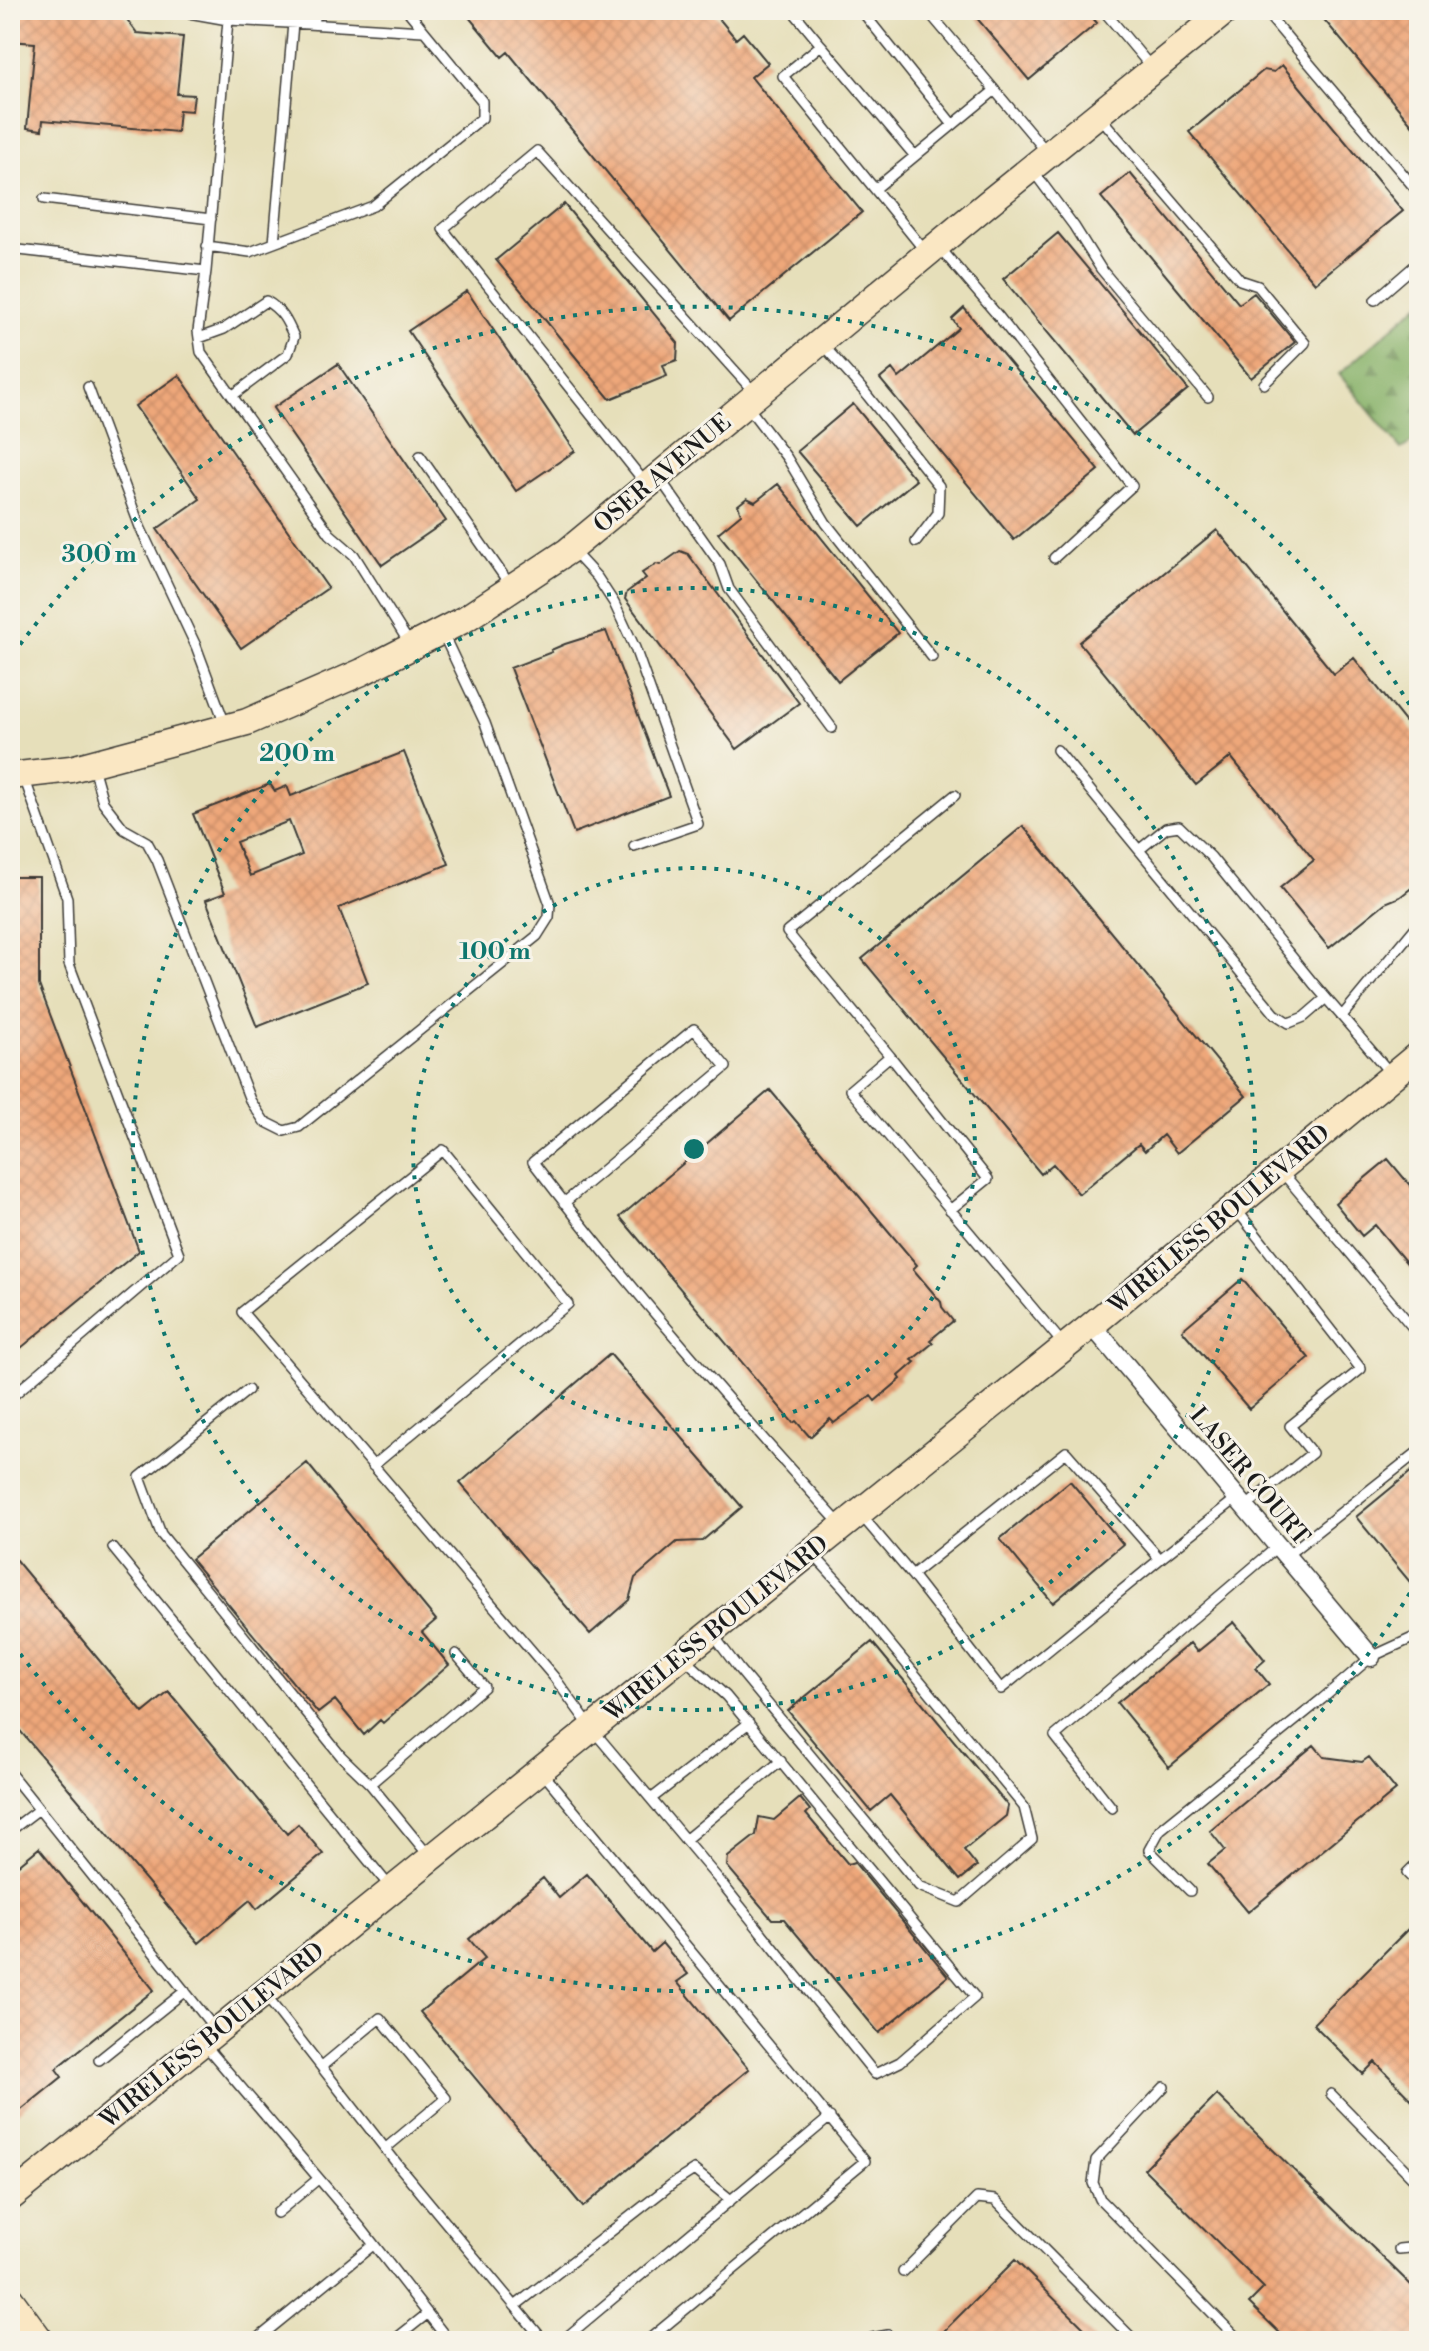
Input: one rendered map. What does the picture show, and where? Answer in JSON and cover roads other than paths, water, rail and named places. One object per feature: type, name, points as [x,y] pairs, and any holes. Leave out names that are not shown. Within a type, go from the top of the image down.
[{"type":"street","name":"OSER AVENUE","points":[[17,775],[71,769],[247,722],[362,672],[465,619],[571,549],[932,249],[1227,10]]},
{"type":"street","name":"WIRELESS BOULEVARD","points":[[10,2198],[1065,1347],[1419,1054]]},
{"type":"street","name":"LASER COURT","points":[[1092,1325],[1371,1657]]},
{"type":"street","points":[[10,2299],[41,2341]]},
{"type":"lane","points":[[172,10],[293,23],[423,31]]},
{"type":"lane","points":[[307,24],[323,10]]},
{"type":"lane","points":[[207,246],[250,252],[373,206],[482,118],[482,101],[407,10]]},
{"type":"lane","points":[[792,10],[915,156]]},
{"type":"lane","points":[[861,10],[953,125]]},
{"type":"lane","points":[[927,10],[994,91],[1040,161],[1101,269],[1208,397]]},
{"type":"lane","points":[[1103,10],[1153,70]]},
{"type":"lane","points":[[1264,10],[1419,193]]},
{"type":"lane","points":[[229,15],[198,331],[201,352],[330,534],[354,555],[412,647]]},
{"type":"lane","points":[[274,243],[293,23]]},
{"type":"lane","points":[[821,45],[783,76],[875,189],[999,317],[1132,486],[1054,558]]},
{"type":"lane","points":[[875,189],[994,91]]},
{"type":"lane","points":[[1098,115],[1240,280],[1258,286],[1305,343],[1264,384]]},
{"type":"lane","points":[[832,728],[729,589],[714,555],[443,229],[537,151],[751,399],[826,523],[932,657]]},
{"type":"lane","points":[[44,199],[211,219]]},
{"type":"lane","points":[[10,249],[206,271]]},
{"type":"lane","points":[[1375,300],[1419,262]]},
{"type":"lane","points":[[199,338],[224,329],[266,301],[277,307],[286,319],[294,337],[288,354],[232,396]]},
{"type":"lane","points":[[820,342],[863,390],[939,486],[938,513],[916,542]]},
{"type":"lane","points":[[88,387],[140,527],[196,646],[226,728]]},
{"type":"lane","points":[[420,456],[512,588]]},
{"type":"lane","points":[[571,549],[597,577],[614,603],[630,638],[698,824],[634,846]]},
{"type":"lane","points":[[92,763],[103,802],[124,829],[147,842],[157,860],[250,1100],[264,1121],[284,1131],[299,1127],[537,936],[549,917],[550,904],[485,723],[442,631]]},
{"type":"lane","points":[[1057,750],[1275,1014],[1289,1023],[1304,1017],[1326,998]]},
{"type":"lane","points":[[10,1398],[179,1254],[69,964],[67,898],[17,775]]},
{"type":"lane","points":[[950,1210],[988,1179],[787,932],[955,795]]},
{"type":"lane","points":[[1139,850],[1166,828],[1179,826],[1211,857],[1393,1075]]},
{"type":"lane","points":[[1342,1016],[1419,923]]},
{"type":"lane","points":[[564,1203],[726,1067],[694,1029],[533,1162],[564,1203],[727,1400],[850,1520],[912,1575],[1001,1689],[1160,1559],[1312,1453],[1290,1426],[1361,1369],[1234,1207]]},
{"type":"lane","points":[[890,1056],[850,1090],[1065,1347]]},
{"type":"lane","points":[[373,1466],[568,1304],[443,1150],[242,1312],[373,1466],[554,1677],[592,1729],[875,2074],[900,2062],[975,1997],[726,1696],[682,1656]]},
{"type":"lane","points":[[1280,1169],[1419,1335]]},
{"type":"lane","points":[[248,1390],[140,1477],[161,1534],[341,1756],[370,1784],[431,1858]]},
{"type":"lane","points":[[1112,1808],[1055,1736],[1282,1551],[1419,1451]]},
{"type":"lane","points":[[912,1575],[1066,1452],[1160,1559]]},
{"type":"lane","points":[[113,1548],[392,1890]]},
{"type":"lane","points":[[711,1632],[919,1886],[959,1902],[1032,1839],[1024,1807],[811,1552]]},
{"type":"lane","points":[[1190,1891],[1149,1850],[1160,1830],[1371,1657],[1419,1635]]},
{"type":"lane","points":[[370,1784],[484,1687],[456,1654]]},
{"type":"lane","points":[[651,1799],[749,1723]]},
{"type":"lane","points":[[685,1840],[781,1761]]},
{"type":"lane","points":[[541,1770],[865,2161],[647,2341]]},
{"type":"lane","points":[[10,1773],[185,1991],[210,2037],[318,2179],[448,2340]]},
{"type":"lane","points":[[10,1831],[39,1809]]},
{"type":"lane","points":[[1419,1861],[1407,1873],[1419,1885]]},
{"type":"lane","points":[[99,2060],[185,1991]]},
{"type":"lane","points":[[264,1993],[544,2341]]},
{"type":"lane","points":[[322,2066],[380,2018],[446,2098],[386,2148]]},
{"type":"lane","points":[[1164,2087],[1096,2160],[1093,2183],[1100,2199],[1240,2341]]},
{"type":"lane","points":[[1331,2094],[1419,2184]]},
{"type":"lane","points":[[562,2341],[830,2117]]},
{"type":"lane","points":[[515,2306],[694,2170],[731,2200]]},
{"type":"lane","points":[[277,2213],[318,2179]]},
{"type":"lane","points":[[903,2272],[977,2198],[995,2200],[1135,2341]]},
{"type":"lane","points":[[255,2341],[373,2245]]},
{"type":"lane","points":[[1399,2249],[1419,2247]]},
{"type":"lane","points":[[393,2341],[427,2314]]},
{"type":"lane","points":[[869,2341],[888,2335],[894,2341]]}]
